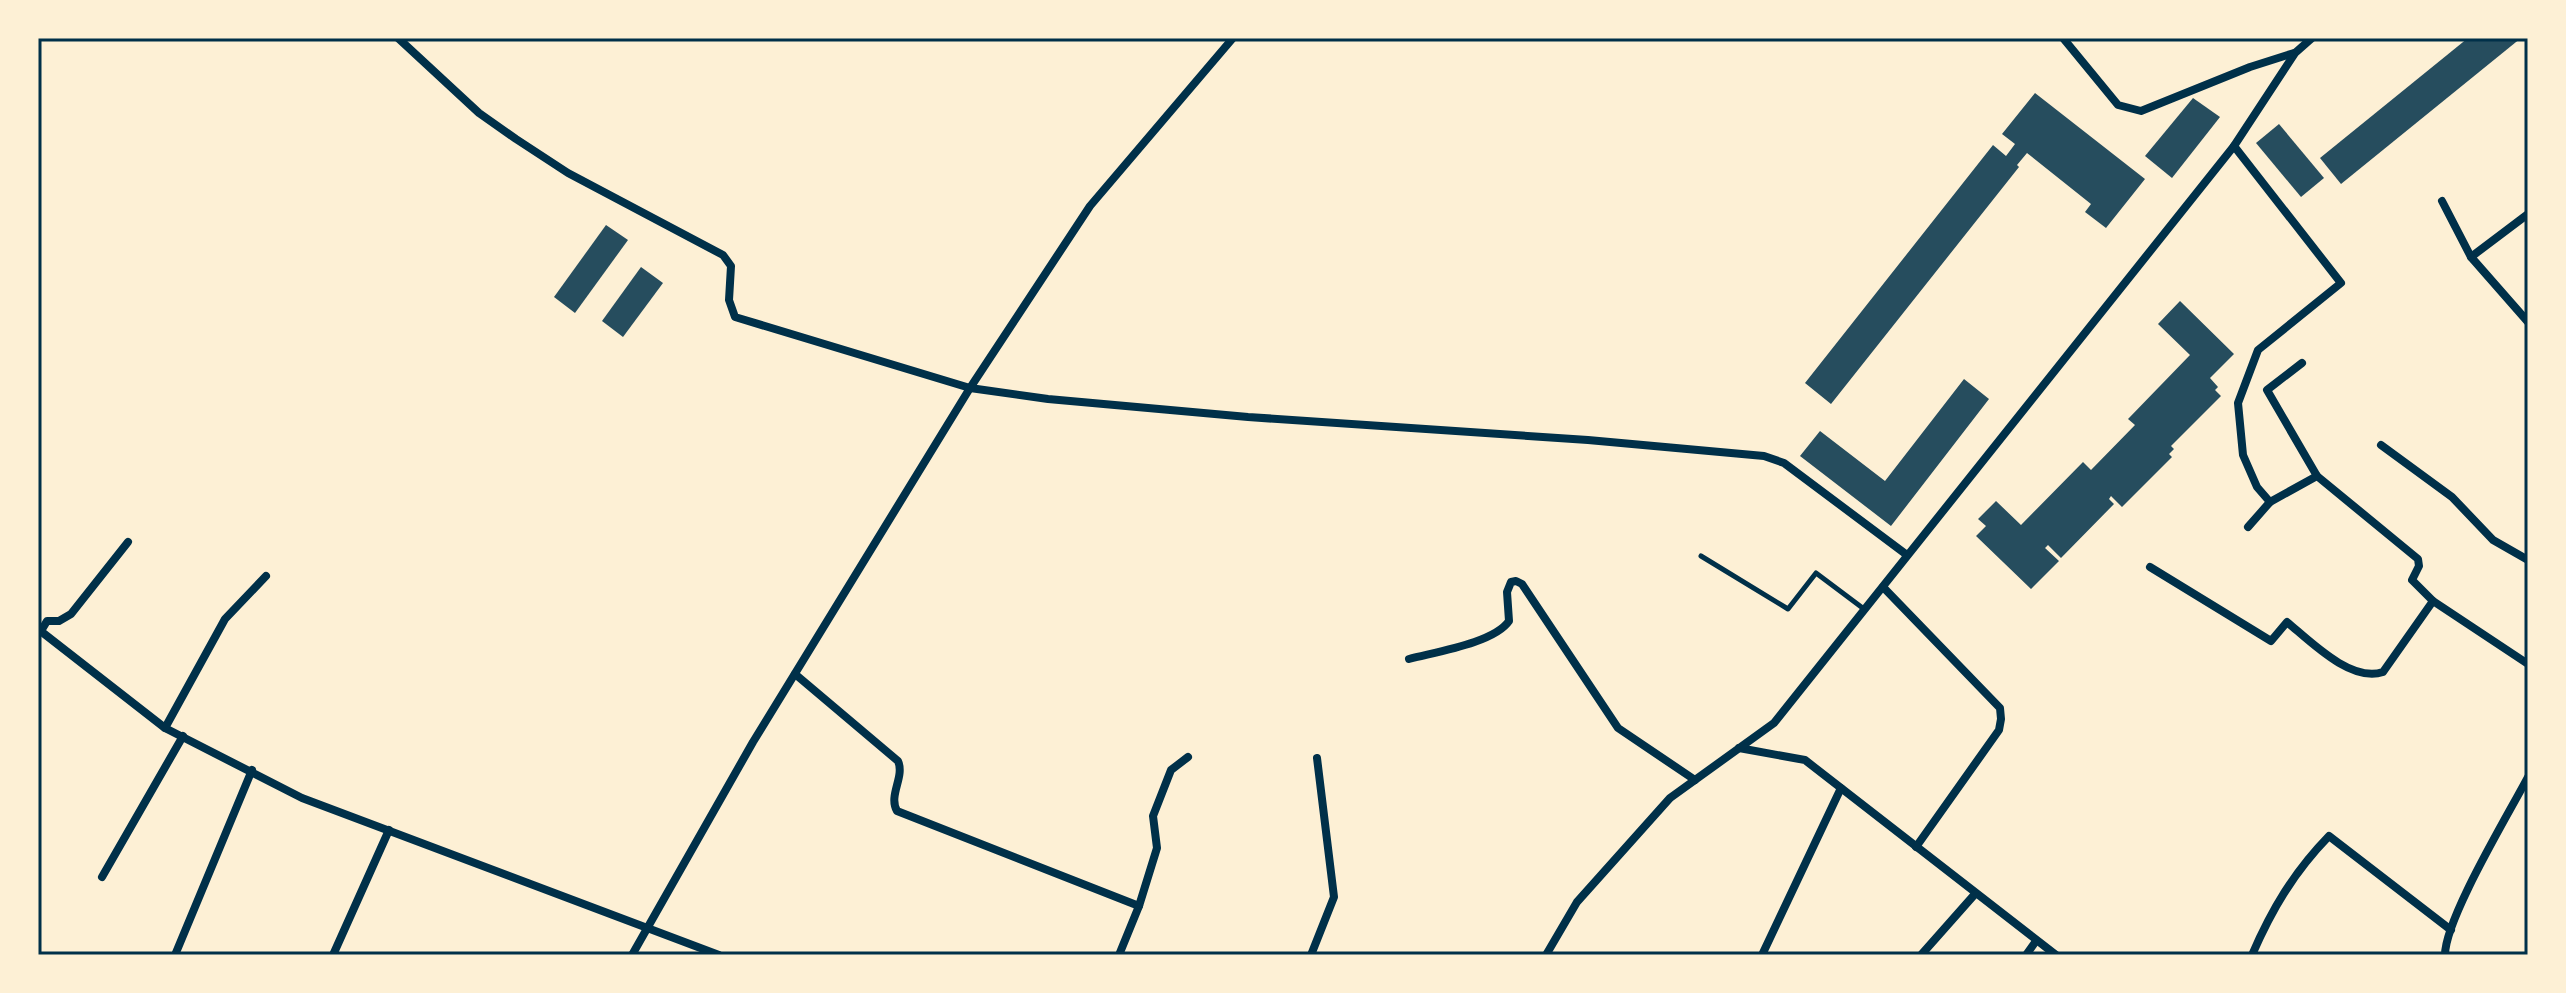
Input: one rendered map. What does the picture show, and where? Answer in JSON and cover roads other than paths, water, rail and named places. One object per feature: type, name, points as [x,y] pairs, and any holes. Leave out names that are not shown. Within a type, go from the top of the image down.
[{"type":"street","points":[[398,38],[479,113],[516,139],[568,173],[723,255],[731,266],[729,300],[735,317],[970,388],[1048,399],[1764,456],[1784,463],[1907,555]]},
{"type":"street","points":[[632,955],[795,674],[970,388],[1090,206],[1233,38]]},
{"type":"street","points":[[2063,38],[2118,105],[2141,111],[2250,67],[2295,53]]},
{"type":"street","points":[[1546,955],[1577,902],[1670,798],[1774,723],[2234,146],[2295,53],[2312,38]]},
{"type":"street","points":[[2234,146],[2341,283],[2258,350],[2238,403],[2243,455],[2257,487],[2270,502]]},
{"type":"street","points":[[2442,201],[2471,257],[2528,322]]},
{"type":"street","points":[[2471,257],[2528,214]]},
{"type":"street","points":[[2302,363],[2267,390],[2317,476],[2418,559],[2419,566],[2412,580],[2433,601],[2528,664]]},
{"type":"street","points":[[2381,445],[2452,497],[2493,540],[2528,560]]},
{"type":"street","points":[[2248,527],[2270,502],[2317,476]]},
{"type":"street","points":[[128,542],[71,614],[59,621],[47,621],[39,630],[165,728],[302,798],[719,955]]},
{"type":"street","points":[[2150,567],[2271,641],[2287,622],[2340,665],[2373,676],[2383,672],[2433,601]]},
{"type":"street","points":[[165,728],[225,619],[266,576]]},
{"type":"street","points":[[1409,659],[1503,630],[1509,621],[1507,592],[1511,582],[1516,581],[1522,584],[1618,728],[1695,780]]},
{"type":"street","points":[[1883,587],[2000,708],[1999,730],[1916,847]]},
{"type":"street","points":[[795,674],[898,761],[901,769],[893,802],[897,811],[1139,906]]},
{"type":"street","points":[[102,877],[183,736]]},
{"type":"street","points":[[1739,748],[1805,760],[2056,955]]},
{"type":"street","points":[[1119,955],[1139,906],[1157,848],[1153,816],[1171,770],[1188,757]]},
{"type":"street","points":[[1311,955],[1334,897],[1317,758]]},
{"type":"street","points":[[175,955],[252,770]]},
{"type":"street","points":[[2445,955],[2455,916],[2528,777]]},
{"type":"street","points":[[1762,955],[1841,788]]},
{"type":"street","points":[[333,955],[389,830]]},
{"type":"street","points":[[2252,955],[2299,867],[2329,836],[2451,930]]},
{"type":"street","points":[[1921,955],[1975,894]]},
{"type":"street","points":[[2026,955],[2036,941]]},
{"type":"lane","points":[[1701,556],[1788,609],[1816,573],[1865,609]]}]
